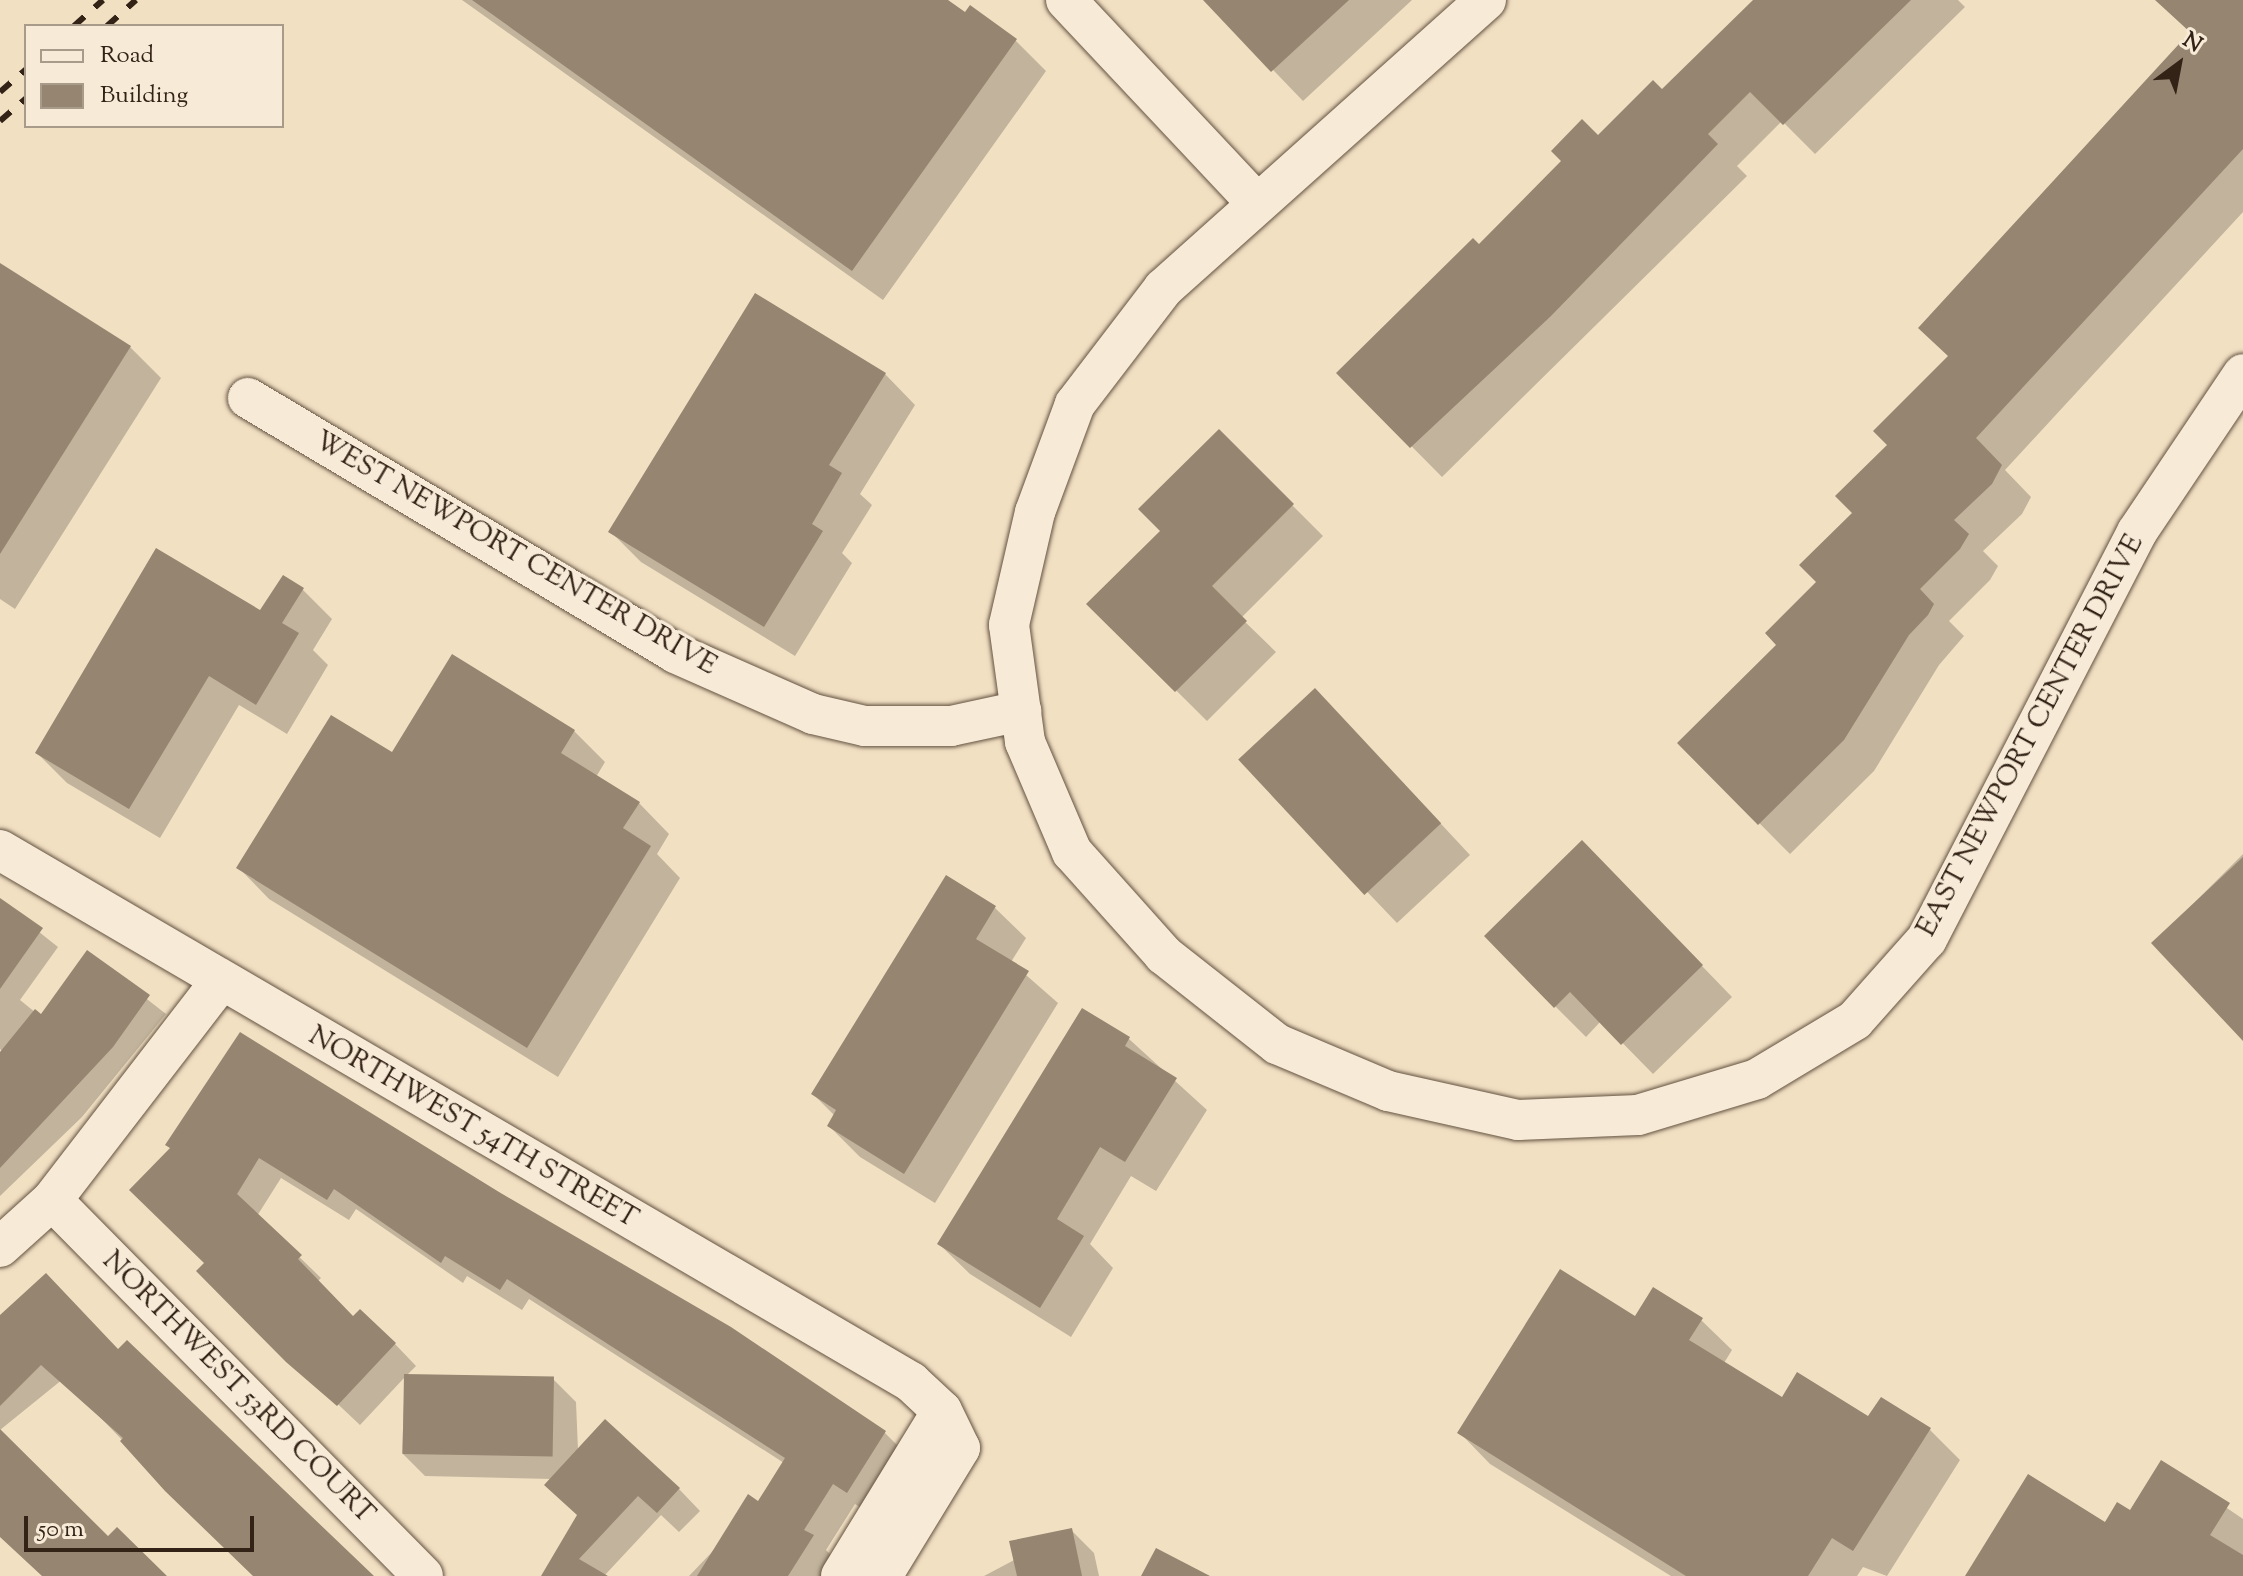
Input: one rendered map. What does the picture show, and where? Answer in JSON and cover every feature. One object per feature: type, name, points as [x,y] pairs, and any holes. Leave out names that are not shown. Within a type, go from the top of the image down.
[{"type":"street","points":[[1066,0],[1256,202]]},
{"type":"street","points":[[1021,711],[1009,625],[1035,512],[1075,404],[1163,289],[1256,202],[1486,0]]},
{"type":"street","name":"EAST NEWPORT CENTER DRIVE","points":[[1021,711],[1025,742],[1072,852],[1164,955],[1277,1044],[1388,1091],[1518,1120],[1638,1115],[1757,1079],[1855,1020],[1927,939],[2137,532],[2243,374]]},
{"type":"street","name":"WEST NEWPORT CENTER DRIVE","points":[[248,398],[675,653],[813,714],[865,726],[951,726],[1021,711]]},
{"type":"street","name":"NORTHWEST 54TH STREET","points":[[0,850],[220,982],[911,1382],[942,1411]]},
{"type":"street","points":[[0,1247],[52,1200],[220,982]]},
{"type":"street","name":"NORTHWEST 53RD COURT","points":[[52,1200],[423,1576]]},
{"type":"street","points":[[841,1576],[942,1411]]},
{"type":"street","points":[[882,1576],[960,1448],[942,1411]]},
{"type":"building","points":[[472,0],[948,0],[965,12],[970,5],[1017,39],[852,271]]},
{"type":"building","points":[[1203,0],[1349,0],[1271,72]]},
{"type":"building","points":[[1753,0],[1911,0],[1783,125],[1750,92],[1708,134],[1718,144],[1551,316],[1410,448],[1336,373],[1473,238],[1479,244],[1561,161],[1551,151],[1582,119],[1598,135],[1653,80],[1662,89]]},
{"type":"building","points":[[2155,0],[2243,0],[2243,149],[1976,438],[2002,465],[1992,484],[1954,520],[1969,534],[1960,549],[1920,589],[1934,604],[1928,615],[1909,635],[1844,740],[1758,825],[1677,743],[1776,645],[1765,633],[1816,582],[1799,565],[1852,513],[1835,496],[1887,445],[1873,431],[1948,356],[1918,328],[2190,32]]},
{"type":"building","points":[[0,263],[131,346],[0,554]]},
{"type":"building","points":[[755,293],[886,373],[829,465],[842,473],[812,524],[823,531],[764,627],[608,532]]},
{"type":"building","points":[[1219,429],[1294,504],[1212,586],[1247,621],[1175,692],[1086,604],[1160,531],[1138,509]]},
{"type":"building","points":[[156,548],[260,610],[283,575],[304,588],[282,623],[299,633],[256,705],[209,676],[129,809],[35,753]]},
{"type":"building","points":[[452,654],[575,730],[561,753],[640,802],[623,828],[651,846],[527,1048],[236,868],[331,715],[392,752]]},
{"type":"building","points":[[1315,688],[1441,823],[1364,895],[1238,760]]},
{"type":"building","points":[[1582,840],[1703,965],[1621,1045],[1570,992],[1554,1008],[1484,936]]},
{"type":"building","points":[[2243,857],[2243,1041],[2151,943]]},
{"type":"building","points":[[946,875],[996,906],[976,939],[1029,971],[904,1174],[827,1126],[836,1110],[811,1094]]},
{"type":"building","points":[[0,898],[43,928],[0,989]]},
{"type":"building","points":[[87,950],[150,995],[113,1047],[0,1168],[0,1052],[35,1009],[41,1014]]},
{"type":"building","points":[[1082,1008],[1130,1037],[1125,1046],[1177,1078],[1125,1162],[1100,1147],[1057,1219],[1084,1236],[1040,1308],[937,1244]]},
{"type":"building","points":[[240,1032],[499,1192],[731,1327],[886,1431],[847,1493],[833,1484],[804,1530],[814,1535],[788,1576],[697,1576],[748,1494],[758,1501],[785,1458],[507,1279],[500,1290],[445,1256],[441,1263],[334,1189],[327,1200],[259,1158],[237,1194],[302,1255],[298,1259],[353,1316],[360,1309],[396,1343],[337,1406],[286,1362],[196,1271],[204,1263],[129,1190],[170,1148],[165,1145]]},
{"type":"building","points":[[1560,1269],[1635,1316],[1653,1287],[1703,1318],[1689,1340],[1782,1397],[1797,1372],[1868,1416],[1881,1397],[1931,1428],[1853,1551],[1832,1538],[1808,1576],[1686,1576],[1457,1433]]},
{"type":"building","points":[[46,1273],[118,1349],[127,1340],[374,1576],[253,1576],[165,1491],[120,1441],[123,1438],[41,1365],[0,1406],[0,1315]]},
{"type":"building","points":[[404,1374],[554,1377],[553,1457],[403,1454]]},
{"type":"building","points":[[605,1419],[680,1488],[657,1513],[638,1496],[579,1559],[608,1576],[541,1576],[577,1515],[544,1485]]},
{"type":"building","points":[[0,1429],[108,1536],[117,1527],[167,1576],[42,1576],[0,1537]]},
{"type":"building","points":[[2161,1460],[2230,1503],[2210,1535],[2243,1555],[2243,1576],[1965,1576],[2028,1474],[2105,1522],[2117,1502],[2130,1510]]},
{"type":"building","points":[[1072,1528],[1082,1576],[1017,1576],[1009,1541]]},
{"type":"building","points":[[1156,1548],[1210,1576],[1141,1576]]},
{"type":"railway","points":[[76,24],[103,0]]},
{"type":"railway","points":[[109,24],[136,0]]},
{"type":"railway","points":[[0,92],[24,71]]},
{"type":"railway","points":[[0,121],[24,100]]}]
